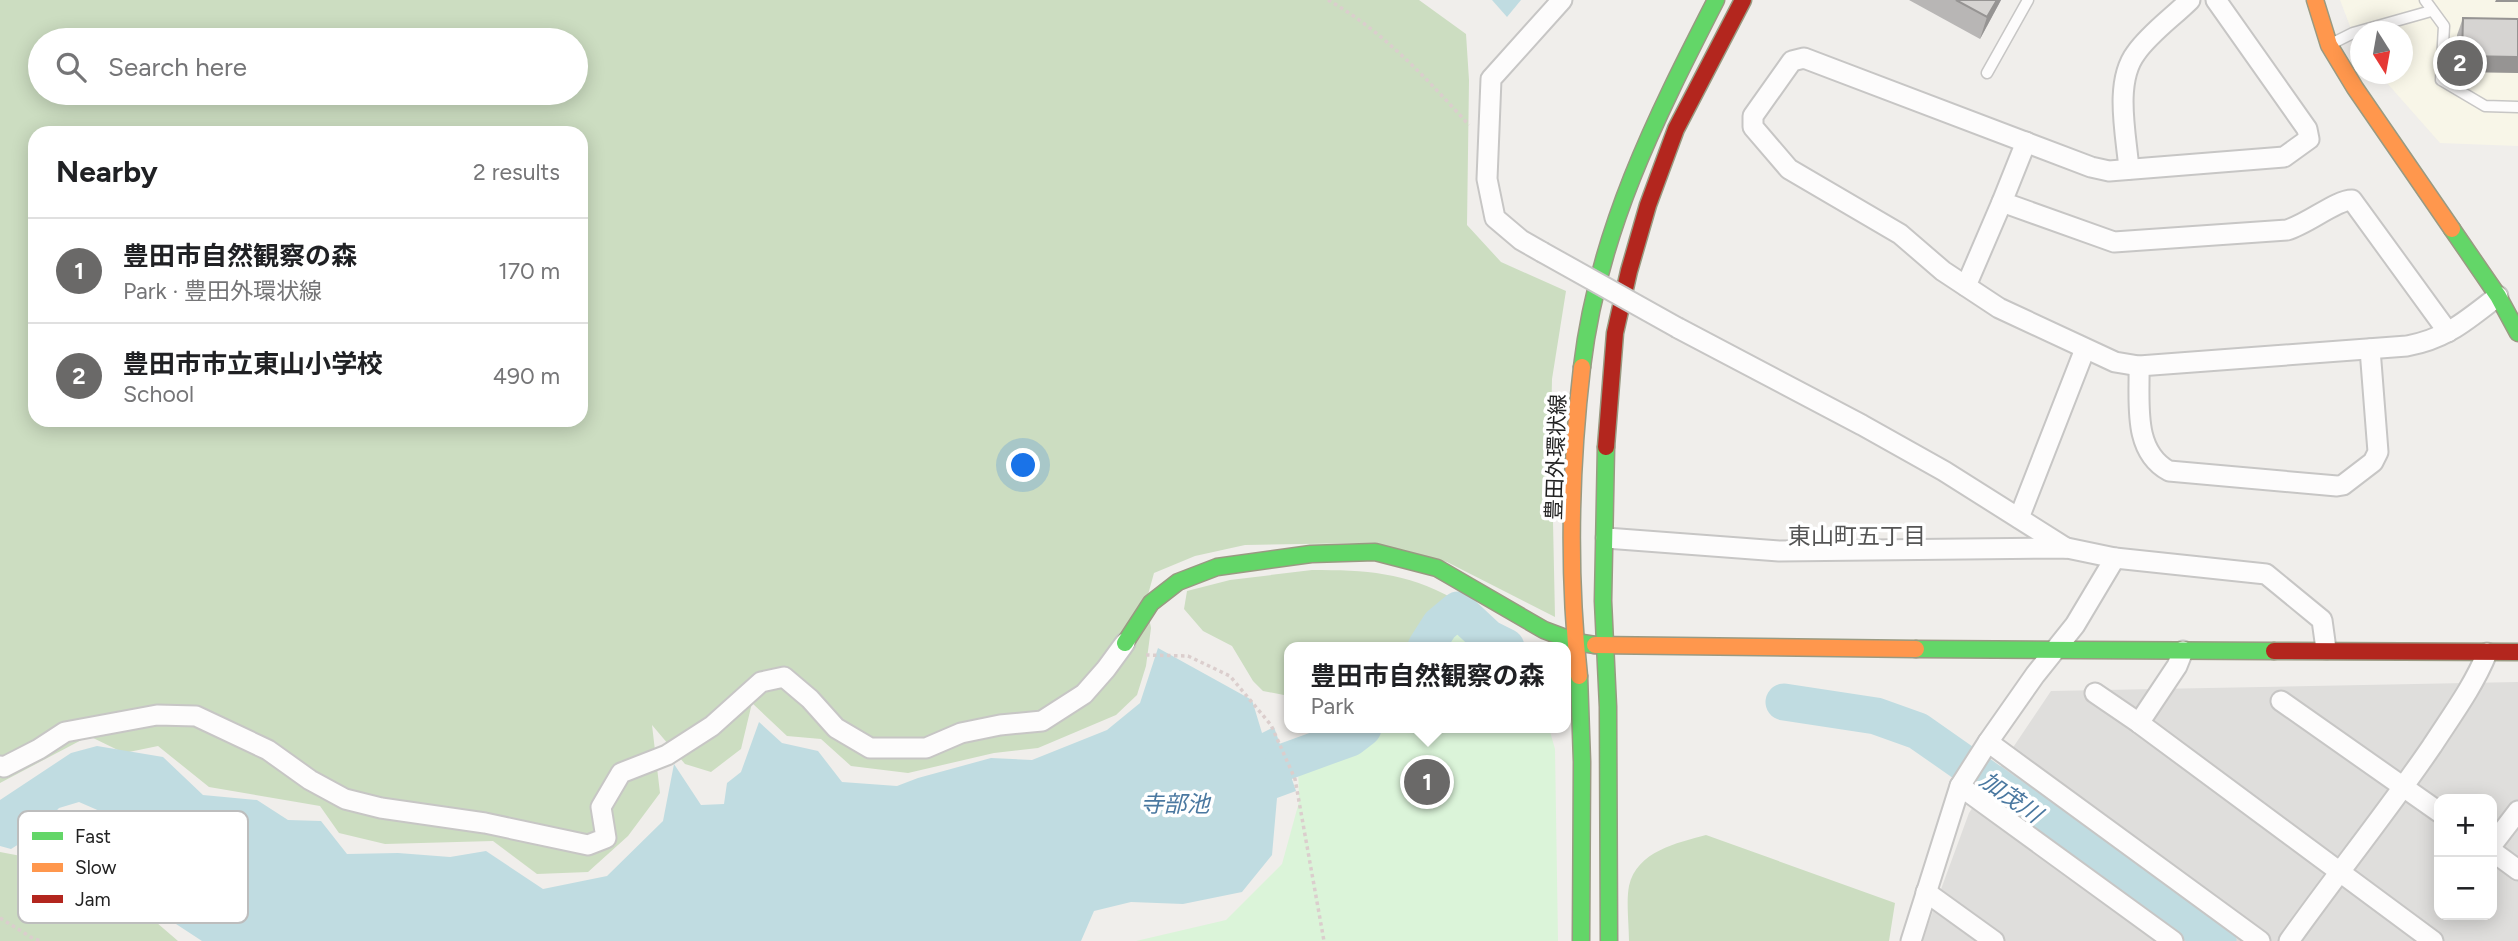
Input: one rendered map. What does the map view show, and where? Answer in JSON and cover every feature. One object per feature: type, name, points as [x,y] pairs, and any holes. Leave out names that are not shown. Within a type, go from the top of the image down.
[{"type":"street","points":[[1562,0],[1491,79],[1487,179],[1495,218],[1521,240],[1678,328],[1874,432],[2067,548]]},
{"type":"street","name":"豊田外環状線","points":[[1581,941],[1581,707],[1576,642],[1575,443],[1580,375],[1602,261],[1624,192],[1659,114],[1716,0]]},
{"type":"street","points":[[1609,941],[1608,707],[1603,601],[1608,407],[1615,333],[1648,205],[1676,129],[1743,0]]},
{"type":"street","points":[[2129,169],[2123,86],[2127,70],[2136,52],[2190,0]]},
{"type":"street","points":[[2216,0],[2307,129],[2309,139],[2284,157],[2109,171],[2091,167],[1804,58],[1792,61],[1753,116],[1753,127],[1789,169],[1900,234],[1965,286],[2009,313],[2115,362],[2139,366],[2430,342],[2498,296]]},
{"type":"street","points":[[2315,0],[2329,45],[2355,88],[2498,296],[2518,333]]},
{"type":"street","points":[[1965,286],[2026,142]]},
{"type":"street","points":[[2002,202],[2114,242],[2287,230],[2309,222],[2345,200],[2352,200],[2448,332]]},
{"type":"street","points":[[2019,518],[2085,349]]},
{"type":"street","points":[[2139,366],[2142,441],[2160,466],[2169,471],[2337,486],[2343,485],[2373,462],[2378,452],[2370,349]]},
{"type":"street","points":[[1606,538],[1779,551],[2067,548],[2115,558],[2266,574],[2322,620],[2326,649]]},
{"type":"street","points":[[0,766],[4,767],[39,749],[65,732],[157,715],[196,716],[268,750],[310,780],[345,799],[381,808],[485,823],[587,845],[606,838],[601,807],[621,773],[667,755],[712,726],[761,682],[784,677],[810,699],[836,728],[870,748],[926,748],[961,733],[1000,725],[1042,721],[1084,694],[1106,669],[1152,603],[1178,582],[1217,567],[1311,554],[1374,552],[1437,568],[1544,630],[1576,642],[1605,647],[2518,652]]},
{"type":"street","points":[[1911,941],[1961,785],[1987,742],[2055,649],[2076,625],[2115,558]]},
{"type":"street","points":[[2139,723],[2177,666],[2183,651]]},
{"type":"street","points":[[2289,941],[2338,871],[2404,786],[2476,680],[2487,653]]},
{"type":"street","points":[[2095,693],[2434,941]]},
{"type":"street","points":[[2281,701],[2434,808]]},
{"type":"street","points":[[1987,742],[2260,941]]},
{"type":"street","points":[[1961,785],[2173,941]]},
{"type":"street","points":[[2497,841],[2518,811]]},
{"type":"street","points":[[2497,852],[2518,870]]},
{"type":"street","points":[[1926,892],[1994,941]]},
{"type":"lane","points":[[1987,73],[2028,0]]},
{"type":"lane","points":[[2425,0],[2444,26],[2441,80],[2485,106],[2518,107]]},
{"type":"lane","points":[[2329,45],[2353,33],[2431,11]]},
{"type":"path","points":[[1328,0],[1385,41],[1423,75],[1488,144]]},
{"type":"path","points":[[1125,643],[1140,655],[1188,656],[1230,677],[1271,725],[1295,779],[1324,941]]},
{"type":"path","points":[[0,918],[34,939],[43,941]]},
{"type":"shaded area","points":[[2340,0],[2518,0],[2518,146],[2440,143],[2388,84],[2413,84],[2413,21],[2350,21],[2350,26]]},
{"type":"shaded area","points":[[2518,682],[2518,941],[1922,941],[1969,813],[2051,691]]},
{"type":"green space","points":[[0,0],[1419,0],[1466,34],[1469,80],[1467,225],[1501,262],[1566,291],[1552,379],[1555,617],[1447,562],[1363,543],[1245,545],[1195,556],[1154,573],[1146,602],[1151,628],[1146,666],[1137,695],[1116,715],[1038,748],[994,753],[908,773],[851,766],[821,739],[787,736],[752,703],[741,749],[711,772],[685,764],[652,725],[660,793],[628,836],[588,872],[537,874],[493,841],[385,844],[339,833],[320,806],[209,787],[158,746],[124,753],[89,736],[0,783]]},
{"type":"green space","points":[[1312,570],[1350,571],[1402,578],[1454,599],[1422,642],[1284,642],[1284,695],[1263,691],[1253,681],[1232,646],[1203,631],[1184,609],[1187,591],[1230,580]]},
{"type":"green space","points":[[1465,627],[1484,642],[1442,642],[1452,629]]},
{"type":"green space","points":[[1368,733],[1550,733],[1555,749],[1558,941],[1136,941],[1226,920],[1282,864],[1299,802],[1298,762],[1339,749]]},
{"type":"green space","points":[[1706,835],[1895,903],[1889,941],[1629,941],[1629,886],[1640,864],[1671,845]]},
{"type":"green space","points":[[0,852],[18,855],[18,923],[157,923],[178,941],[0,941]]},
{"type":"water","points":[[1492,0],[1521,0],[1507,17]]},
{"type":"water","name":"寺部池","points":[[1158,648],[1252,700],[1262,733],[1274,727],[1296,791],[1277,798],[1272,855],[1242,892],[1183,904],[1131,902],[1094,911],[1081,941],[202,941],[175,923],[248,923],[248,811],[100,811],[79,802],[56,811],[18,811],[18,845],[11,849],[0,846],[0,800],[71,753],[97,746],[163,757],[203,795],[257,800],[288,820],[321,821],[347,854],[398,853],[450,857],[486,851],[543,889],[607,876],[663,821],[674,764],[701,805],[724,804],[727,783],[741,772],[759,722],[782,743],[818,751],[842,782],[897,786],[991,758],[1032,760],[1107,730],[1140,703]]},
{"type":"building","points":[[1956,0],[1997,0],[1987,17]]},
{"type":"building","points":[[2463,18],[2518,19],[2518,57],[2462,56]]},
{"type":"waterway","name":"加茂川","points":[[1429,642],[1440,625],[1458,610],[1496,642]]},
{"type":"waterway","name":"加茂川","points":[[1784,702],[1876,716],[1918,731],[2218,941]]},
{"type":"waterway","name":"加茂川","points":[[1284,762],[1350,738],[1356,733]]},
{"type":"traffic: fast","points":[[1582,367],[1590,317],[1615,223],[1651,133],[1716,0]]},
{"type":"traffic: fast","points":[[2452,229],[2498,296],[2518,333]]},
{"type":"traffic: fast","points":[[1606,447],[1603,601],[1608,707],[1609,941]]},
{"type":"traffic: fast","points":[[1125,643],[1151,603],[1178,582],[1217,567],[1311,554],[1375,552],[1437,568],[1544,630],[1576,642],[1595,645]]},
{"type":"traffic: fast","points":[[1916,649],[2274,651]]},
{"type":"traffic: fast","points":[[1579,676],[1582,762],[1581,941]]},
{"type":"traffic: slow","points":[[2315,0],[2329,45],[2355,88],[2452,229]]},
{"type":"traffic: slow","points":[[1579,676],[1573,599],[1572,522],[1582,367]]},
{"type":"traffic: slow","points":[[1595,645],[1916,649]]},
{"type":"traffic: jam","points":[[1606,447],[1615,333],[1648,205],[1676,129],[1743,0]]},
{"type":"traffic: jam","points":[[2274,651],[2518,652]]},
{"type":"place","name":"豊田市市立東山小学校","points":[[2460,63]]},
{"type":"place","name":"豊田市自然観察の森","points":[[1427,782]]},
{"type":"district","name":"東山町五丁目","points":[[1857,536]]}]
